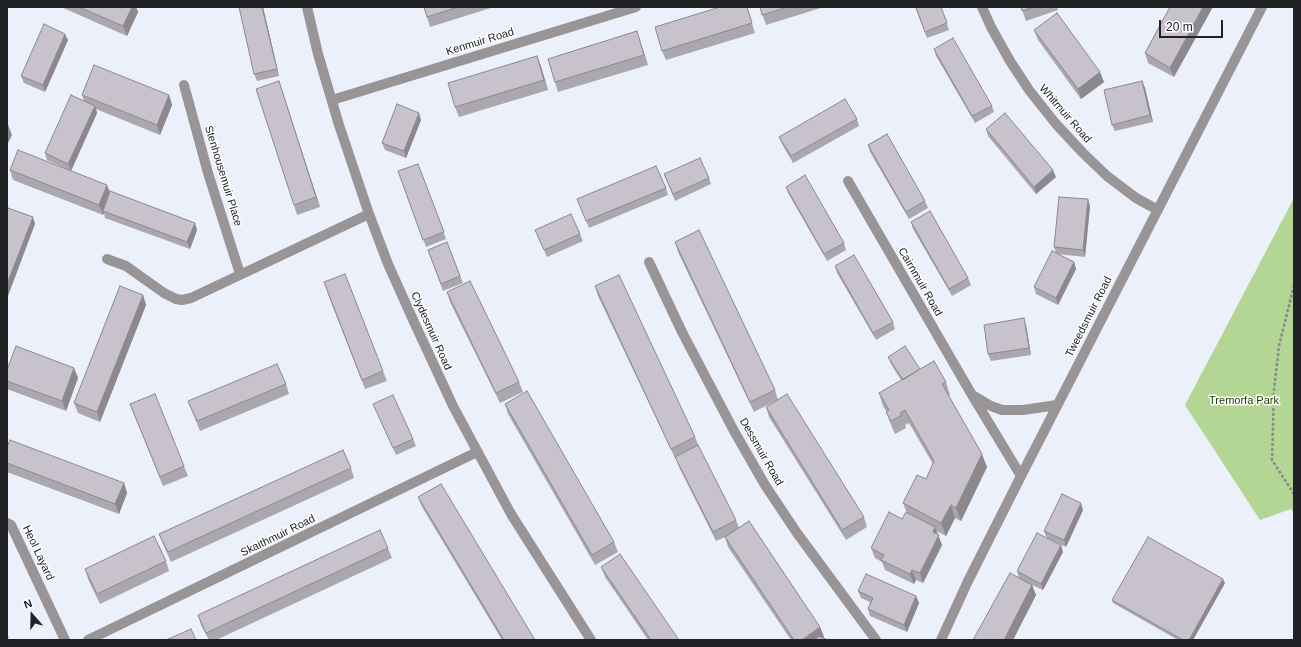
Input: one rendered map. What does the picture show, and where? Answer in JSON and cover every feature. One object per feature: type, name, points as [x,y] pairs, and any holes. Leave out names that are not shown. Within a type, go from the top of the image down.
[{"type":"street","name":"Clydesmuir Road","points":[[307,7],[318,54],[369,214],[388,264],[436,373],[511,514],[591,640]]},
{"type":"street","name":"Kenmuir Road","points":[[332,100],[636,7]]},
{"type":"street","name":"Whitmuir Road","points":[[982,7],[991,27],[1010,61],[1029,90],[1056,124],[1107,176],[1136,198],[1158,210]]},
{"type":"street","name":"Tweedsmuir Road","points":[[941,640],[968,581],[1057,405],[1262,7]]},
{"type":"street","name":"Stenhousemuir Place","points":[[184,85],[208,173],[240,274]]},
{"type":"street","name":"Cairnmuir Road","points":[[848,181],[972,395],[1021,476]]},
{"type":"street","points":[[107,258],[126,266],[164,293],[176,299],[182,300],[192,298],[369,214]]},
{"type":"street","name":"Dessmuir Road","points":[[649,262],[682,332],[765,485],[801,539],[876,640]]},
{"type":"street","name":"Cairnmuir Road","points":[[972,395],[991,406],[1002,410],[1023,410],[1057,405]]},
{"type":"street","name":"Skaithmuir Road","points":[[88,640],[477,452]]},
{"type":"street","name":"Heol Layard","points":[[7,523],[11,525],[65,640]]},
{"type":"path","points":[[1294,284],[1279,346],[1274,390],[1272,460],[1294,494]]},
{"type":"green space","name":"Tremorfa Park","points":[[1294,198],[1294,513],[1291,509],[1260,520],[1185,405]]},
{"type":"building","points":[[79,7],[132,7],[123,26]]},
{"type":"building","points":[[239,7],[262,7],[277,69],[254,74]]},
{"type":"building","points":[[424,7],[458,7],[427,17]]},
{"type":"building","points":[[720,7],[747,7],[752,23],[662,51],[655,27]]},
{"type":"building","points":[[760,7],[788,7],[762,15]]},
{"type":"building","points":[[916,7],[941,7],[947,23],[925,32]]},
{"type":"building","points":[[1021,7],[1034,7],[1022,11]]},
{"type":"building","points":[[1170,7],[1203,7],[1170,68],[1145,53]]},
{"type":"building","points":[[1057,13],[1100,72],[1078,89],[1034,30]]},
{"type":"building","points":[[44,24],[65,34],[43,85],[21,76]]},
{"type":"building","points":[[637,31],[644,55],[555,82],[548,59]]},
{"type":"building","points":[[953,38],[992,106],[972,116],[934,49]]},
{"type":"building","points":[[537,56],[544,80],[455,107],[448,83]]},
{"type":"building","points":[[94,65],[169,95],[157,125],[82,95]]},
{"type":"building","points":[[279,81],[316,197],[294,205],[256,89]]},
{"type":"building","points":[[1142,81],[1150,115],[1112,125],[1104,90]]},
{"type":"building","points":[[71,95],[95,106],[68,164],[45,153]]},
{"type":"building","points":[[845,99],[857,119],[791,156],[779,137]]},
{"type":"building","points":[[397,104],[419,113],[404,151],[382,143]]},
{"type":"building","points":[[1005,113],[1053,170],[1034,187],[986,129]]},
{"type":"building","points":[[887,134],[925,201],[906,212],[868,145]]},
{"type":"building","points":[[18,150],[107,185],[99,205],[10,170]]},
{"type":"building","points":[[700,158],[709,178],[673,194],[664,174]]},
{"type":"building","points":[[418,164],[444,232],[423,240],[398,171]]},
{"type":"building","points":[[656,166],[666,188],[586,221],[577,199]]},
{"type":"building","points":[[805,175],[844,243],[824,254],[786,187]]},
{"type":"building","points":[[110,191],[195,223],[187,242],[103,211]]},
{"type":"building","points":[[1059,197],[1088,199],[1083,250],[1054,247]]},
{"type":"building","points":[[8,208],[33,217],[7,284],[7,211]]},
{"type":"building","points":[[930,211],[968,278],[949,289],[911,222]]},
{"type":"building","points":[[571,214],[580,234],[544,250],[535,230]]},
{"type":"building","points":[[699,230],[775,390],[750,402],[675,242]]},
{"type":"building","points":[[447,242],[460,276],[441,284],[428,250]]},
{"type":"building","points":[[1052,251],[1074,262],[1056,298],[1034,287]]},
{"type":"building","points":[[854,255],[893,322],[873,333],[835,266]]},
{"type":"building","points":[[345,274],[383,371],[362,380],[324,282]]},
{"type":"building","points":[[619,275],[695,437],[671,449],[595,286]]},
{"type":"building","points":[[470,281],[519,382],[496,393],[447,292]]},
{"type":"building","points":[[120,286],[143,295],[97,412],[74,403]]},
{"type":"building","points":[[1024,318],[1029,348],[988,354],[984,325]]},
{"type":"building","points":[[16,346],[74,368],[62,401],[7,381],[7,370]]},
{"type":"building","points":[[905,346],[920,369],[903,380],[888,357]]},
{"type":"building","points":[[934,361],[946,382],[942,384],[982,454],[956,508],[951,505],[941,523],[903,503],[917,475],[926,479],[934,461],[905,410],[900,413],[902,415],[891,421],[886,412],[889,410],[879,393]]},
{"type":"building","points":[[277,364],[286,384],[197,421],[188,401]]},
{"type":"building","points":[[527,391],[614,542],[592,555],[505,404]]},
{"type":"building","points":[[155,394],[184,466],[160,477],[130,404]]},
{"type":"building","points":[[787,394],[864,517],[842,530],[766,407]]},
{"type":"building","points":[[393,395],[413,439],[393,448],[373,404]]},
{"type":"building","points":[[10,440],[124,483],[115,504],[7,463],[7,447]]},
{"type":"building","points":[[698,445],[736,520],[713,532],[675,457]]},
{"type":"building","points":[[343,450],[351,468],[168,552],[159,534]]},
{"type":"building","points":[[441,484],[535,640],[504,640],[418,497]]},
{"type":"building","points":[[1062,494],[1081,503],[1064,540],[1044,531]]},
{"type":"building","points":[[889,512],[902,519],[906,512],[935,527],[933,532],[939,535],[920,573],[912,570],[910,574],[881,560],[884,555],[871,548]]},
{"type":"building","points":[[749,521],[820,627],[802,640],[794,640],[725,537]]},
{"type":"building","points":[[380,530],[388,548],[206,633],[198,615]]},
{"type":"building","points":[[1037,533],[1061,545],[1041,584],[1017,571]]},
{"type":"building","points":[[154,536],[166,561],[97,594],[85,569]]},
{"type":"building","points":[[1148,537],[1223,579],[1189,640],[1183,640],[1112,600]]},
{"type":"building","points":[[620,554],[679,640],[651,640],[601,567]]},
{"type":"building","points":[[1010,573],[1032,585],[1004,640],[973,640]]},
{"type":"building","points":[[866,574],[916,596],[904,625],[868,609],[873,598],[858,591]]},
{"type":"building","points":[[191,629],[196,640],[166,640]]},
{"type":"building","points":[[818,636],[828,640],[816,640]]}]
